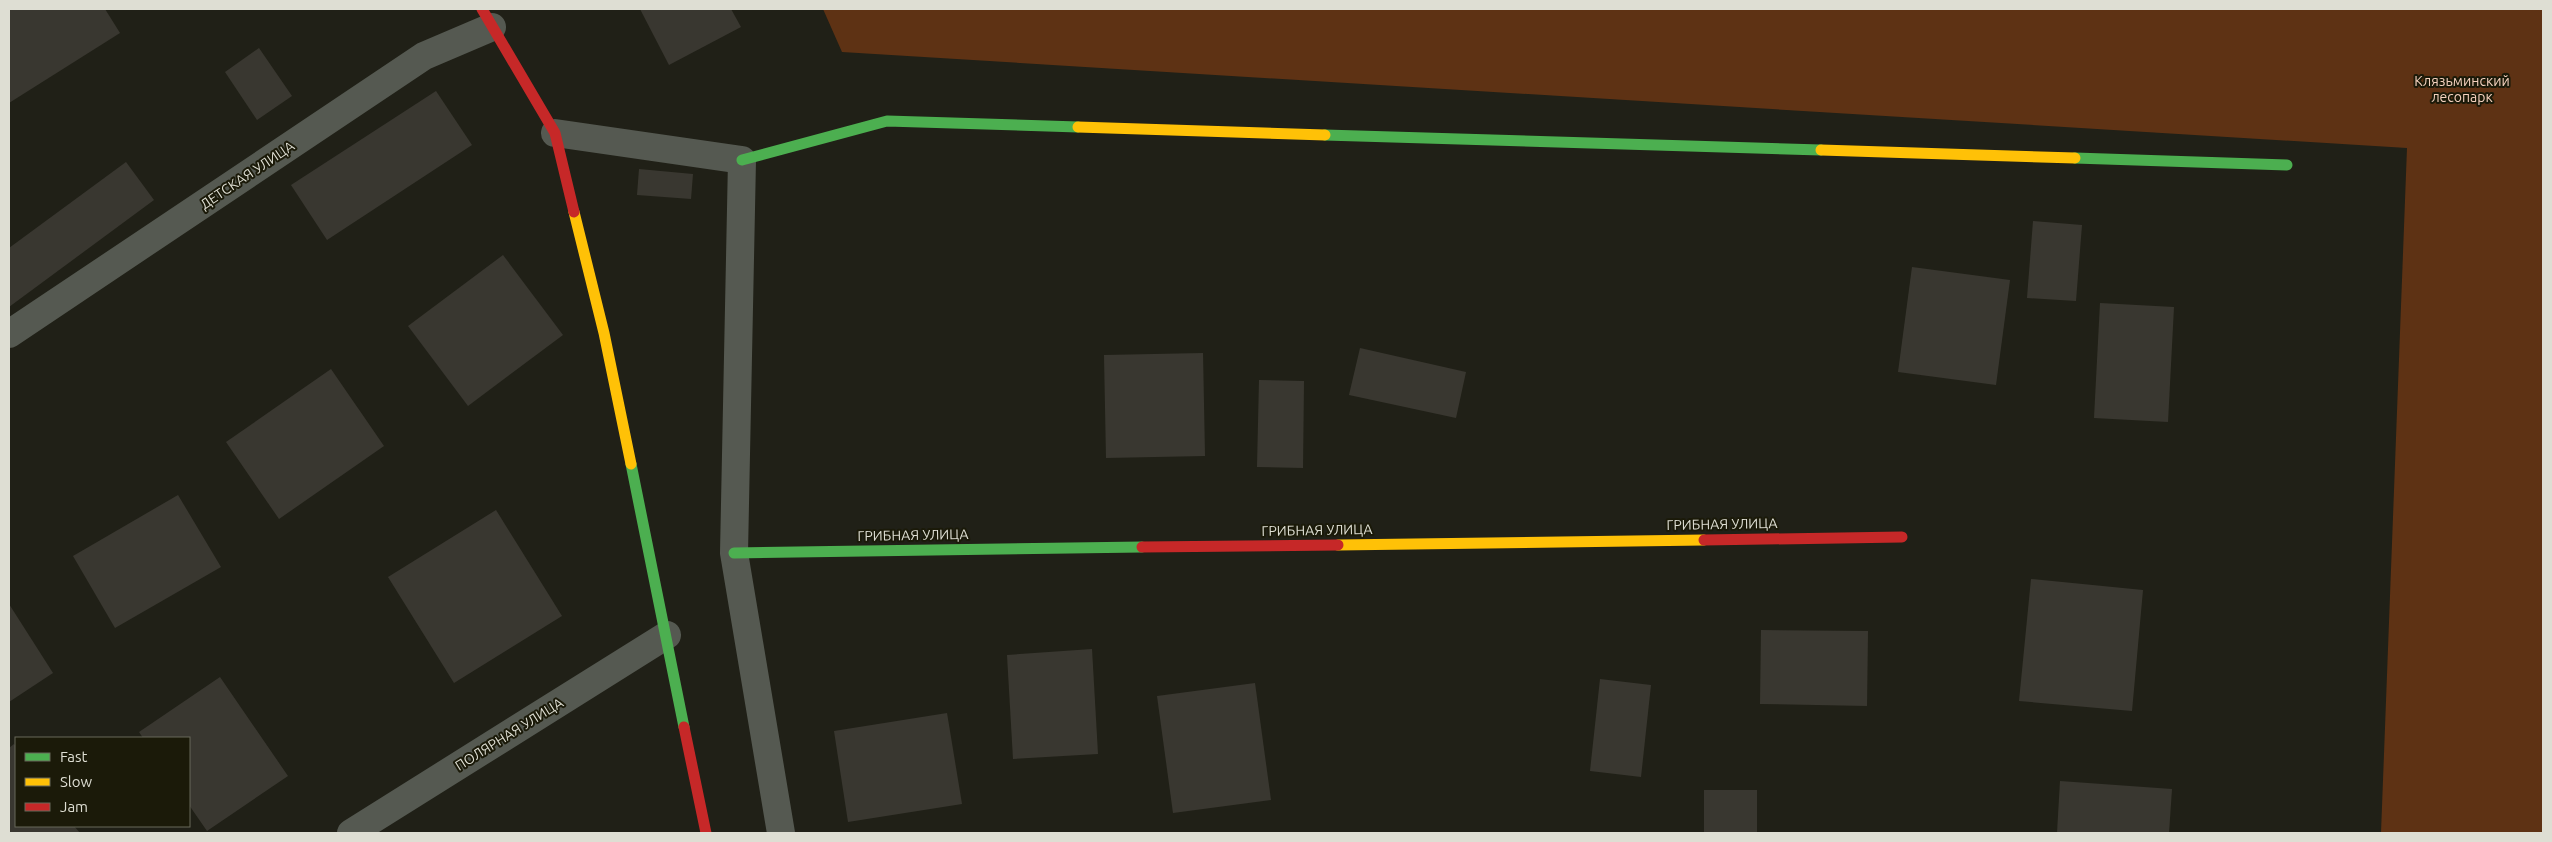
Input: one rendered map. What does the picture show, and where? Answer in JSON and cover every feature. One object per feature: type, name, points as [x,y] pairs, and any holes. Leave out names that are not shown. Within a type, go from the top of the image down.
[{"type":"street","points":[[487,18],[555,133],[604,333],[706,833]]},
{"type":"street","name":"ДЕТСКАЯ УЛИЦА","points":[[9,334],[424,56],[487,18]]},
{"type":"street","points":[[555,133],[742,160],[886,121],[2287,165]]},
{"type":"street","points":[[742,160],[734,553],[781,833]]},
{"type":"street","name":"ГРИБНАЯ УЛИЦА","points":[[734,553],[1902,537]]},
{"type":"street","name":"ПОЛЯРНАЯ УЛИЦА","points":[[351,833],[667,635]]},
{"type":"green space","name":"Клязьминский лесопарк","points":[[823,9],[2543,9],[2543,833],[2381,833],[2407,148],[842,52]]},
{"type":"building","points":[[9,9],[105,9],[120,33],[9,103]]},
{"type":"building","points":[[640,9],[731,9],[741,27],[669,65]]},
{"type":"building","points":[[259,48],[292,96],[257,120],[225,72]]},
{"type":"building","points":[[436,91],[472,145],[327,240],[291,185]]},
{"type":"building","points":[[126,162],[154,200],[9,307],[9,248]]},
{"type":"building","points":[[639,169],[693,174],[691,199],[637,195]]},
{"type":"building","points":[[2033,221],[2082,225],[2076,301],[2027,298]]},
{"type":"building","points":[[503,255],[563,335],[468,406],[408,326]]},
{"type":"building","points":[[1912,267],[2010,280],[1996,385],[1898,372]]},
{"type":"building","points":[[2100,303],[2174,307],[2168,422],[2094,418]]},
{"type":"building","points":[[1360,348],[1466,372],[1456,418],[1349,395]]},
{"type":"building","points":[[1203,353],[1205,456],[1106,458],[1104,355]]},
{"type":"building","points":[[331,369],[384,446],[279,519],[226,442]]},
{"type":"building","points":[[1259,380],[1304,381],[1303,468],[1257,467]]},
{"type":"building","points":[[178,495],[221,567],[115,628],[73,556]]},
{"type":"building","points":[[496,510],[562,616],[454,683],[388,577]]},
{"type":"building","points":[[2031,579],[2143,590],[2132,711],[2019,701]]},
{"type":"building","points":[[9,604],[53,673],[9,702]]},
{"type":"building","points":[[1761,630],[1868,631],[1867,706],[1760,704]]},
{"type":"building","points":[[1092,649],[1098,754],[1013,759],[1007,655]]},
{"type":"building","points":[[220,677],[288,776],[207,831],[190,806],[190,737],[142,737],[139,732]]},
{"type":"building","points":[[1600,679],[1651,685],[1641,777],[1590,771]]},
{"type":"building","points":[[1255,683],[1271,800],[1173,813],[1157,696]]},
{"type":"building","points":[[947,713],[962,804],[848,822],[834,731]]},
{"type":"building","points":[[14,744],[15,746],[15,827],[75,827],[80,833],[9,833],[9,748]]},
{"type":"building","points":[[2060,781],[2172,789],[2169,833],[2057,833]]},
{"type":"building","points":[[1704,790],[1757,790],[1757,833],[1704,833]]},
{"type":"traffic: fast","points":[[742,160],[887,121],[1078,127]]},
{"type":"traffic: fast","points":[[1325,135],[1821,150]]},
{"type":"traffic: fast","points":[[2075,158],[2287,165]]},
{"type":"traffic: fast","points":[[631,464],[684,727]]},
{"type":"traffic: fast","points":[[734,553],[1142,547]]},
{"type":"traffic: slow","points":[[1078,127],[1325,135]]},
{"type":"traffic: slow","points":[[1821,150],[2075,158]]},
{"type":"traffic: slow","points":[[574,212],[604,333],[631,464]]},
{"type":"traffic: slow","points":[[1338,545],[1704,540]]},
{"type":"traffic: jam","points":[[482,9],[555,133],[574,212]]},
{"type":"traffic: jam","points":[[1704,540],[1902,537]]},
{"type":"traffic: jam","points":[[1142,547],[1338,545]]},
{"type":"traffic: jam","points":[[684,727],[706,833]]}]
